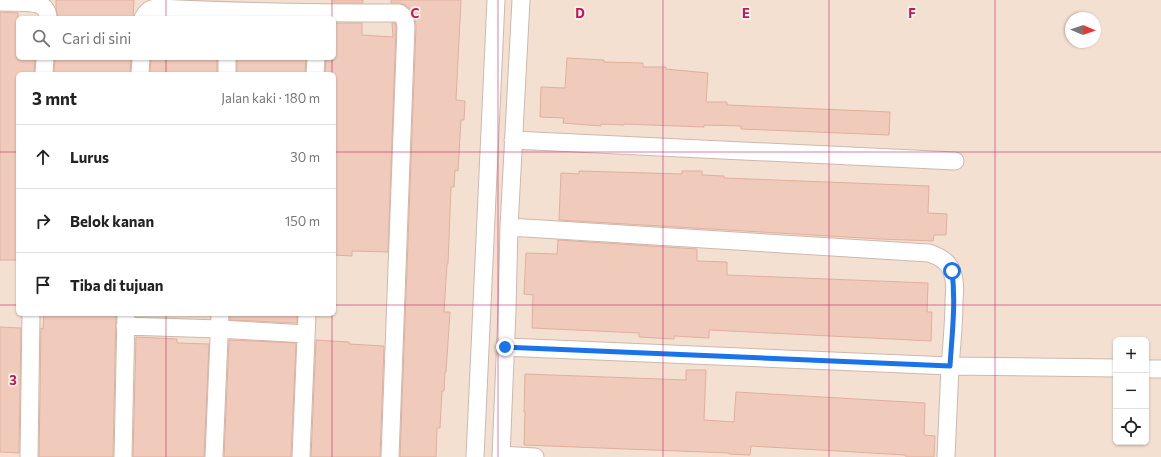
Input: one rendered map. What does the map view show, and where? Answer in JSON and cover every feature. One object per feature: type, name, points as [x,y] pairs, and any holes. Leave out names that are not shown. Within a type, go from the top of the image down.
[{"type":"street","points":[[475,457],[496,0]]},
{"type":"street","points":[[521,0],[508,227],[501,456],[535,457]]},
{"type":"street","points":[[0,2],[39,4],[46,10],[48,16]]},
{"type":"street","points":[[144,16],[148,10],[152,8],[228,15],[277,6],[317,15],[399,13],[404,17],[406,26],[390,457]]},
{"type":"street","points":[[44,72],[45,60]]},
{"type":"street","points":[[140,72],[141,60]]},
{"type":"street","points":[[227,60],[227,72]]},
{"type":"street","points":[[315,72],[316,60]]},
{"type":"street","points":[[513,140],[955,161]]},
{"type":"street","points":[[508,227],[929,253],[938,256],[946,262],[952,271],[954,297],[946,457]]},
{"type":"street","points":[[29,457],[31,316]]},
{"type":"street","points":[[301,457],[307,316]]},
{"type":"street","points":[[122,457],[126,320],[219,322],[306,334]]},
{"type":"street","points":[[214,457],[219,322]]},
{"type":"street","points":[[505,347],[950,366],[1113,368]]},
{"type":"street","points":[[1149,369],[1161,369]]},
{"type":"shaded area","points":[[0,0],[1161,0],[1161,457],[0,457]]},
{"type":"building","points":[[56,0],[134,0],[133,16],[58,16]]},
{"type":"building","points":[[334,0],[363,0],[363,3],[334,3]]},
{"type":"building","points":[[391,0],[461,0],[456,100],[465,101],[464,120],[461,120],[458,171],[455,170],[454,187],[451,187],[448,264],[444,312],[450,312],[440,428],[437,428],[436,457],[400,457],[416,26],[414,15],[410,9],[400,3],[391,3]]},
{"type":"building","points":[[0,12],[18,13],[18,16],[16,16],[16,60],[35,60],[34,72],[16,72],[16,260],[0,260]]},
{"type":"building","points":[[336,23],[362,23],[362,35],[393,37],[392,23],[395,23],[388,252],[352,251],[352,256],[336,255],[336,72],[325,72],[326,60],[336,60]]},
{"type":"building","points":[[567,58],[604,60],[604,62],[643,63],[643,67],[666,67],[666,69],[708,73],[706,102],[727,102],[727,105],[890,112],[889,135],[741,129],[741,126],[704,125],[704,127],[601,124],[601,126],[563,123],[564,118],[540,117],[541,87],[565,88]]},
{"type":"building","points":[[55,60],[131,60],[130,72],[54,72]]},
{"type":"building","points":[[151,60],[217,60],[217,72],[150,72]]},
{"type":"building","points":[[237,60],[306,60],[305,72],[237,72]]},
{"type":"building","points":[[579,171],[682,174],[682,171],[702,171],[702,175],[724,176],[724,178],[929,186],[928,213],[947,214],[946,235],[934,235],[933,241],[880,239],[559,220],[561,173],[579,174]]},
{"type":"building","points":[[558,240],[697,249],[697,261],[727,262],[727,275],[928,283],[927,312],[932,312],[931,341],[709,330],[709,338],[674,336],[674,339],[639,337],[639,333],[532,328],[533,295],[524,294],[526,253],[557,254]]},
{"type":"building","points":[[44,316],[116,316],[113,457],[39,457],[41,328],[43,329]]},
{"type":"building","points":[[230,316],[297,316],[297,323],[230,320]]},
{"type":"building","points":[[0,327],[21,328],[19,453],[0,452]]},
{"type":"building","points":[[136,337],[177,339],[177,343],[209,344],[204,457],[133,457]]},
{"type":"building","points":[[229,340],[296,343],[291,457],[224,457]]},
{"type":"building","points":[[316,340],[384,346],[380,457],[311,457]]},
{"type":"building","points":[[686,370],[706,370],[704,420],[734,422],[736,392],[925,403],[924,435],[935,436],[934,457],[906,457],[906,455],[751,446],[750,455],[524,445],[525,374],[686,380]]},
{"type":"route","points":[[505,347],[950,366],[954,313],[952,271]]}]
